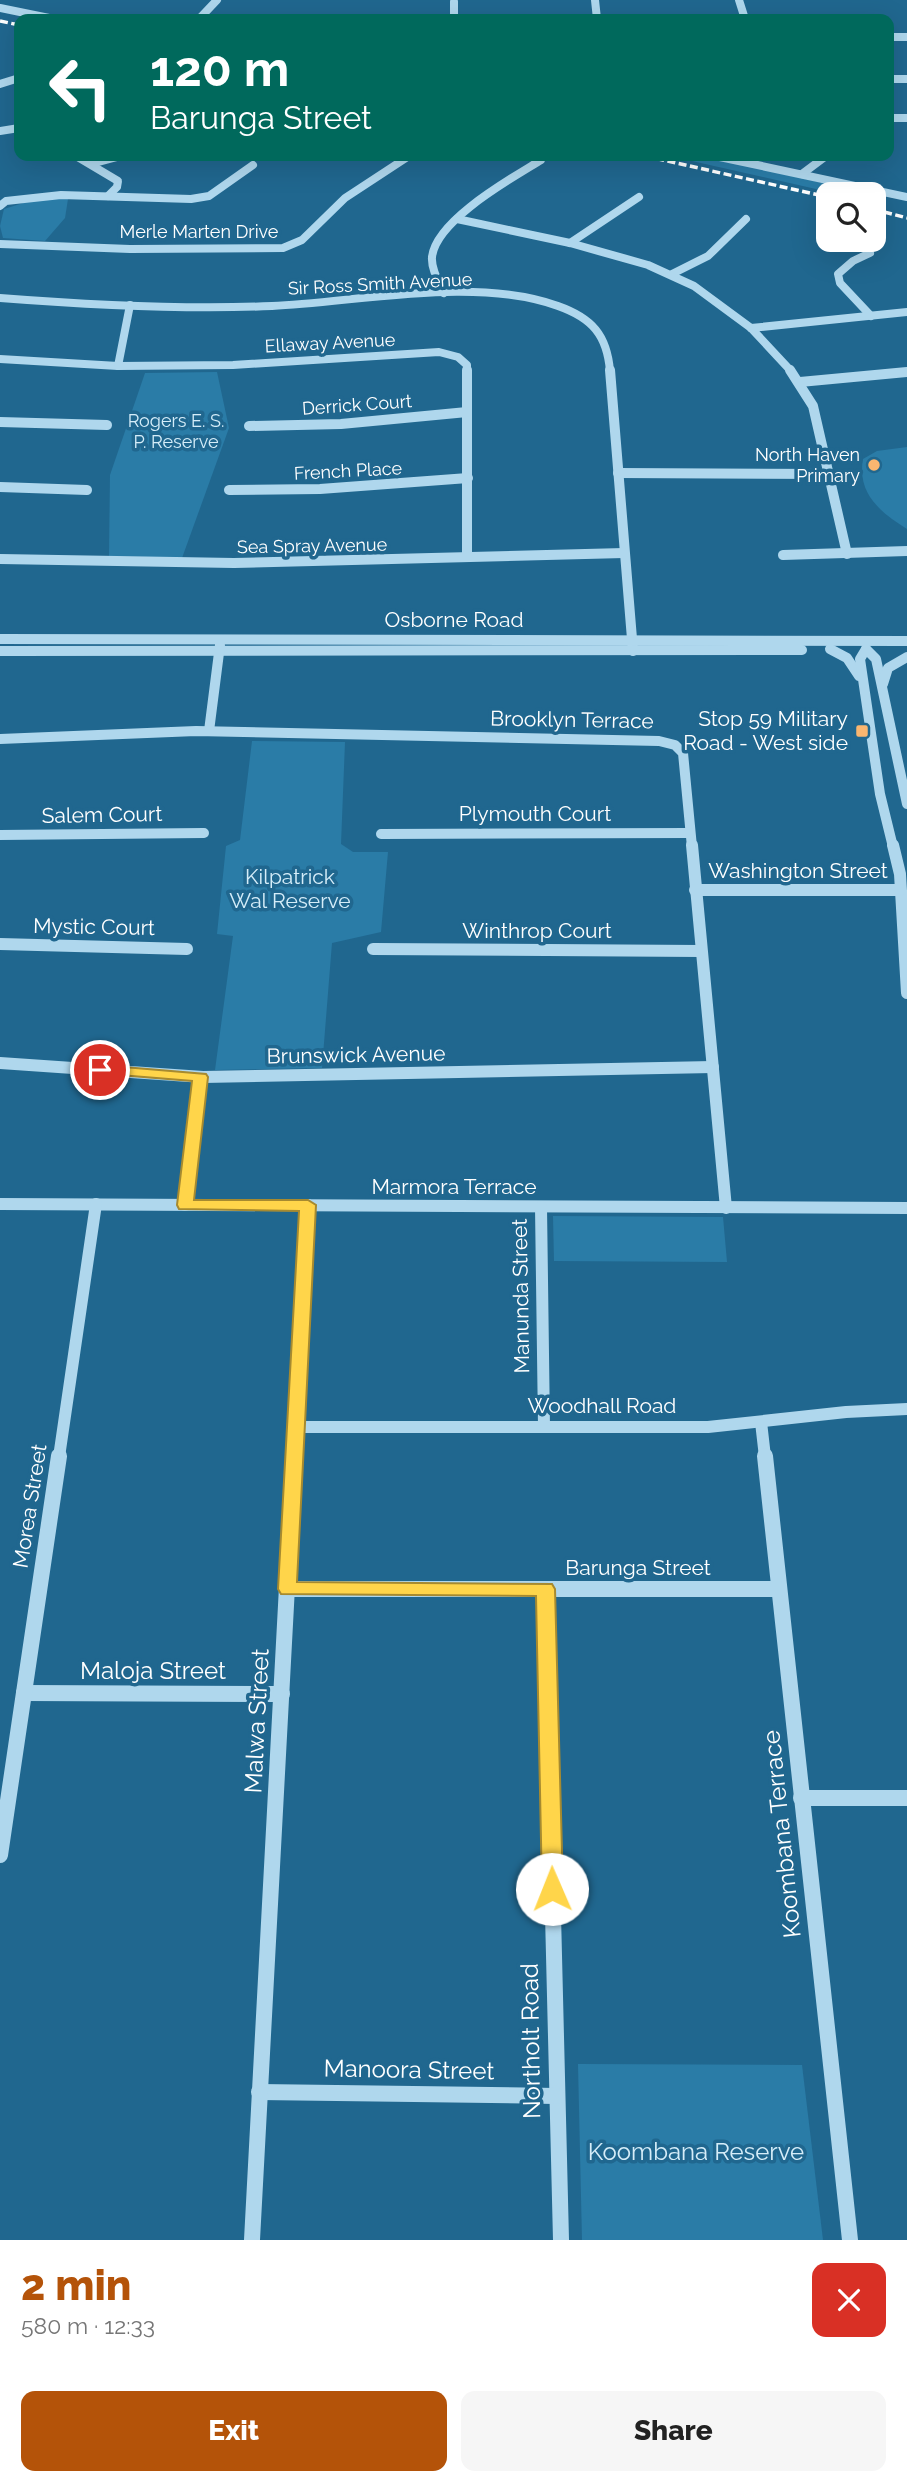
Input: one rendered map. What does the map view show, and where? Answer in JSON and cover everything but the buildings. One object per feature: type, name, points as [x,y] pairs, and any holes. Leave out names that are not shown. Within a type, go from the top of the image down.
[{"type":"street","points":[[204,14],[217,0]]},
{"type":"street","points":[[454,2],[454,14]]},
{"type":"street","points":[[0,8],[29,14]]},
{"type":"street","points":[[85,161],[118,181],[117,187],[108,196]]},
{"type":"street","points":[[91,164],[102,161]]},
{"type":"street","name":"Merle Marten Drive","points":[[0,244],[130,249],[283,248],[297,245],[307,238],[330,211],[402,161]]},
{"type":"street","points":[[444,293],[434,270],[432,256],[435,241],[457,219],[540,161]]},
{"type":"street","points":[[739,161],[907,197]]},
{"type":"street","points":[[802,174],[819,161]]},
{"type":"street","points":[[2,202],[61,195],[191,199],[209,196],[253,164]]},
{"type":"street","points":[[570,243],[639,197]]},
{"type":"street","points":[[457,219],[610,253],[672,274],[725,307],[751,328],[800,382],[813,406],[847,554]]},
{"type":"street","points":[[672,274],[708,256],[746,219]]},
{"type":"street","points":[[870,253],[853,261],[838,274],[840,283],[871,316]]},
{"type":"street","name":"Sir Ross Smith Avenue","points":[[0,298],[130,305],[270,306],[444,293],[492,294],[534,299],[562,307],[579,316],[603,335],[608,350],[633,645]]},
{"type":"street","points":[[118,366],[130,305]]},
{"type":"street","points":[[751,328],[907,312]]},
{"type":"street","name":"Ellaway Avenue","points":[[0,359],[118,366],[233,365],[439,352],[458,357],[467,365],[467,556]]},
{"type":"street","points":[[800,382],[907,372]]},
{"type":"street","name":"Derrick Court","points":[[249,426],[341,424],[467,412]]},
{"type":"street","points":[[0,422],[107,425]]},
{"type":"street","points":[[618,473],[830,474]]},
{"type":"street","name":"French Place","points":[[229,490],[333,489],[468,478]]},
{"type":"street","points":[[0,486],[88,490]]},
{"type":"street","points":[[783,555],[907,551]]},
{"type":"street","name":"Sea Spray Avenue","points":[[0,559],[308,562],[624,553]]},
{"type":"street","name":"Osborne Road","points":[[0,639],[633,645]]},
{"type":"street","points":[[209,731],[221,639]]},
{"type":"street","points":[[892,641],[866,649],[860,659],[880,794],[900,874],[907,993]]},
{"type":"street","name":"Osborne Road","points":[[0,651],[833,645],[907,641]]},
{"type":"street","points":[[833,645],[847,658],[865,685]]},
{"type":"street","name":"Osborne Road","points":[[833,645],[866,649],[907,649]]},
{"type":"street","points":[[866,649],[876,659],[906,797],[880,794]]},
{"type":"street","points":[[882,686],[888,668],[907,657]]},
{"type":"street","name":"Brooklyn Terrace","points":[[0,739],[209,731],[668,742],[681,749],[726,1208]]},
{"type":"street","name":"Salem Court","points":[[0,835],[204,833]]},
{"type":"street","name":"Plymouth Court","points":[[381,834],[690,833]]},
{"type":"street","name":"Washington Street","points":[[695,890],[901,890]]},
{"type":"street","name":"Mystic Court","points":[[0,944],[187,949]]},
{"type":"street","name":"Winthrop Court","points":[[373,949],[701,951]]},
{"type":"street","name":"Brunswick Avenue","points":[[0,1063],[201,1077],[713,1067]]},
{"type":"street","points":[[185,1205],[201,1077]]},
{"type":"street","name":"Marmora Terrace","points":[[0,1204],[907,1208]]},
{"type":"street","name":"Morea Street","points":[[0,1855],[96,1204]]},
{"type":"street","name":"Malwa Street","points":[[252,2240],[308,1205]]},
{"type":"street","name":"Manunda Street","points":[[541,1207],[544,1427]]},
{"type":"street","name":"Woodhall Road","points":[[296,1427],[708,1427],[846,1412],[907,1409]]},
{"type":"street","name":"Koombana Terrace","points":[[761,1422],[850,2240]]},
{"type":"street","name":"Barunga Street","points":[[288,1589],[778,1589]]},
{"type":"street","name":"Northolt Road","points":[[545,1589],[561,2240]]},
{"type":"street","name":"Maloja Street","points":[[24,1693],[282,1694]]},
{"type":"street","points":[[801,1798],[907,1798]]},
{"type":"street","name":"Manoora Street","points":[[259,2092],[557,2096]]},
{"type":"green space","points":[[692,161],[724,161],[818,182],[816,182],[816,189]]},
{"type":"green space","points":[[36,199],[68,199],[65,218],[45,241],[3,238],[0,226],[4,209]]},
{"type":"green space","name":"Rogers E. S. P. Reserve","points":[[217,372],[229,428],[182,558],[109,556],[110,475],[145,373]]},
{"type":"green space","points":[[907,447],[907,529],[873,501],[867,492],[862,471],[863,459],[877,451]]},
{"type":"green space","name":"Kilpatrick Wal Reserve","points":[[252,741],[345,742],[341,844],[353,852],[388,852],[381,932],[332,943],[322,1068],[215,1070],[233,936],[217,934],[226,846],[240,840]]},
{"type":"green space","points":[[553,1216],[723,1217],[727,1262],[554,1261]]},
{"type":"green space","name":"Koombana Reserve","points":[[578,2064],[802,2065],[823,2240],[582,2240]]},
{"type":"railway","points":[[0,21],[14,24]]},
{"type":"railway","points":[[667,161],[816,194]]},
{"type":"railway","points":[[886,212],[907,218]]},
{"type":"place","name":"North Haven Primary","points":[[874,465]]},
{"type":"place","name":"Stop 59 Military Road - West side","points":[[862,731]]},
{"type":"route","points":[[100,1070],[201,1077],[185,1205],[308,1205],[288,1589],[545,1589],[552,1889]]}]
